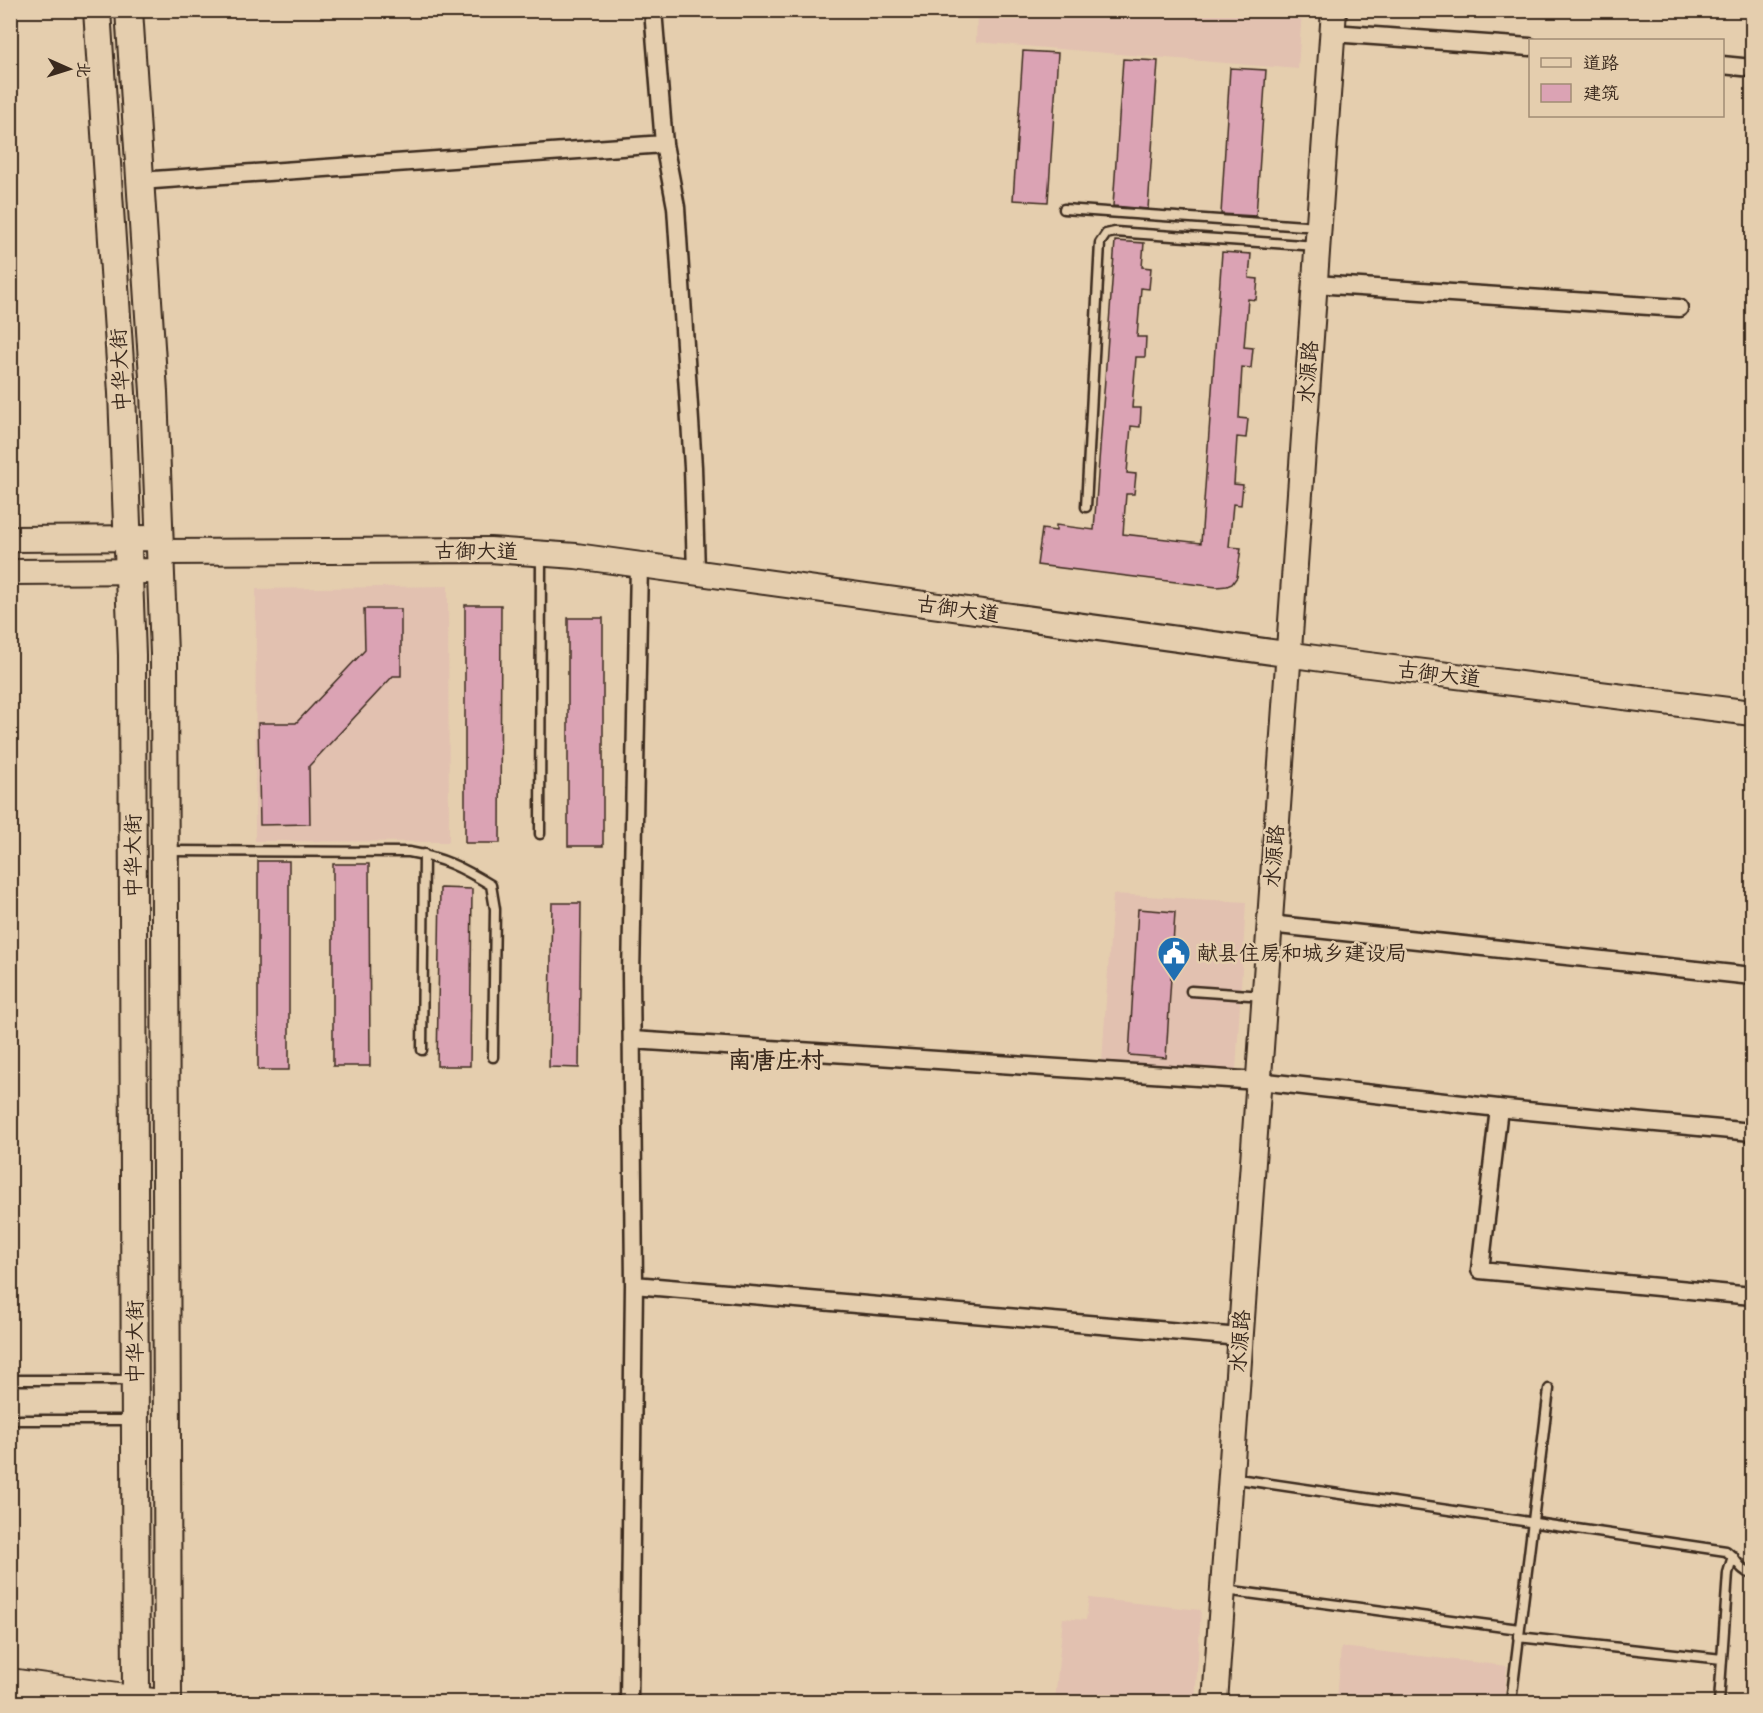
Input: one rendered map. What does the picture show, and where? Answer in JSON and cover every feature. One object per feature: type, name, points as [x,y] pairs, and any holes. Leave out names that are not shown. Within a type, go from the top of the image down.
[{"type":"main road","name":"中华大街","points":[[97,10],[122,393],[132,655],[135,1420],[144,1702]]},
{"type":"main road","name":"中华大街","points":[[129,10],[154,392],[164,654],[168,1702]]},
{"type":"street","points":[[653,10],[664,144],[676,207],[693,467],[696,573]]},
{"type":"street","points":[[1333,22],[1529,47]]},
{"type":"street","name":"水源路","points":[[1215,1702],[1333,22]]},
{"type":"street","points":[[1724,65],[1752,68]]},
{"type":"street","points":[[140,181],[664,144]]},
{"type":"street","points":[[1314,284],[1679,308]]},
{"type":"street","name":"古御大道","points":[[10,539],[128,538],[160,554],[434,549],[540,553],[1288,654],[1752,713]]},
{"type":"street","name":"古御大道","points":[[10,572],[129,571],[160,554]]},
{"type":"street","points":[[629,1702],[634,1285],[631,975],[639,565]]},
{"type":"street","points":[[1269,924],[1752,976]]},
{"type":"street","points":[[632,1040],[1259,1081],[1499,1108],[1752,1132]]},
{"type":"street","points":[[1499,1108],[1480,1270],[1752,1296]]},
{"type":"street","points":[[634,1285],[1240,1337]]},
{"type":"street","points":[[10,1681],[144,1702]]},
{"type":"street","points":[[77,1702],[144,1702]]},
{"type":"lane","points":[[1064,209],[1318,237]]},
{"type":"lane","points":[[1086,507],[1100,243],[1106,234],[1115,232],[1318,237]]},
{"type":"lane","points":[[540,553],[540,834]]},
{"type":"lane","points":[[165,851],[409,852],[424,854],[458,865],[491,885],[495,909],[493,1057]]},
{"type":"lane","points":[[422,1050],[424,854]]},
{"type":"lane","points":[[1191,991],[1264,996]]},
{"type":"lane","points":[[10,1380],[135,1380]]},
{"type":"lane","points":[[1511,1702],[1549,1389]]},
{"type":"lane","points":[[10,1420],[135,1420]]},
{"type":"lane","points":[[1231,1478],[1726,1551],[1733,1556],[1744,1572],[1752,1574]]},
{"type":"lane","points":[[1719,1702],[1728,1573],[1733,1556]]},
{"type":"lane","points":[[1223,1590],[1518,1633],[1722,1659]]},
{"type":"shaded area","points":[[977,11],[1302,11],[1298,69],[976,42]]},
{"type":"shaded area","points":[[448,586],[449,842],[255,841],[256,589]]},
{"type":"shaded area","name":"献县住房和城乡建设局","points":[[1113,894],[1246,902],[1236,1071],[1102,1062]]},
{"type":"shaded area","points":[[1089,1598],[1201,1610],[1195,1702],[1055,1702],[1063,1618],[1086,1620]]},
{"type":"shaded area","points":[[1341,1647],[1507,1666],[1504,1702],[1337,1702]]},
{"type":"building","points":[[1023,51],[1058,53],[1048,202],[1013,200]]},
{"type":"building","points":[[1123,59],[1158,61],[1148,209],[1113,206]]},
{"type":"building","points":[[1230,68],[1266,70],[1256,216],[1221,214]]},
{"type":"building","points":[[1115,241],[1144,243],[1142,267],[1151,268],[1149,289],[1141,288],[1137,337],[1146,337],[1145,357],[1136,357],[1132,408],[1141,408],[1140,427],[1131,426],[1127,473],[1136,474],[1134,494],[1126,494],[1123,534],[1201,543],[1222,252],[1251,254],[1249,278],[1258,279],[1256,300],[1248,299],[1244,347],[1253,348],[1251,368],[1242,367],[1239,418],[1248,419],[1246,438],[1237,437],[1234,484],[1243,485],[1241,505],[1233,504],[1229,547],[1241,548],[1237,577],[1232,584],[1227,586],[1217,587],[1037,565],[1042,529],[1056,531],[1056,525],[1094,530]]},
{"type":"building","points":[[465,605],[501,605],[500,843],[465,843]]},
{"type":"building","points":[[364,609],[401,609],[401,676],[393,676],[309,766],[310,824],[260,825],[258,723],[296,723],[365,650]]},
{"type":"building","points":[[568,618],[603,618],[603,846],[568,846]]},
{"type":"building","points":[[258,861],[289,861],[289,1070],[258,1070]]},
{"type":"building","points":[[333,864],[369,864],[370,1066],[333,1066]]},
{"type":"building","points":[[440,888],[472,889],[470,1066],[437,1066]]},
{"type":"building","points":[[552,903],[581,903],[579,1068],[549,1067]]},
{"type":"building","points":[[1138,909],[1175,912],[1166,1058],[1129,1055]]},
{"type":"place","name":"献县住房和城乡建设局","points":[[1174,982]]},
{"type":"district","name":"南唐庄村","points":[[776,1060]]}]
